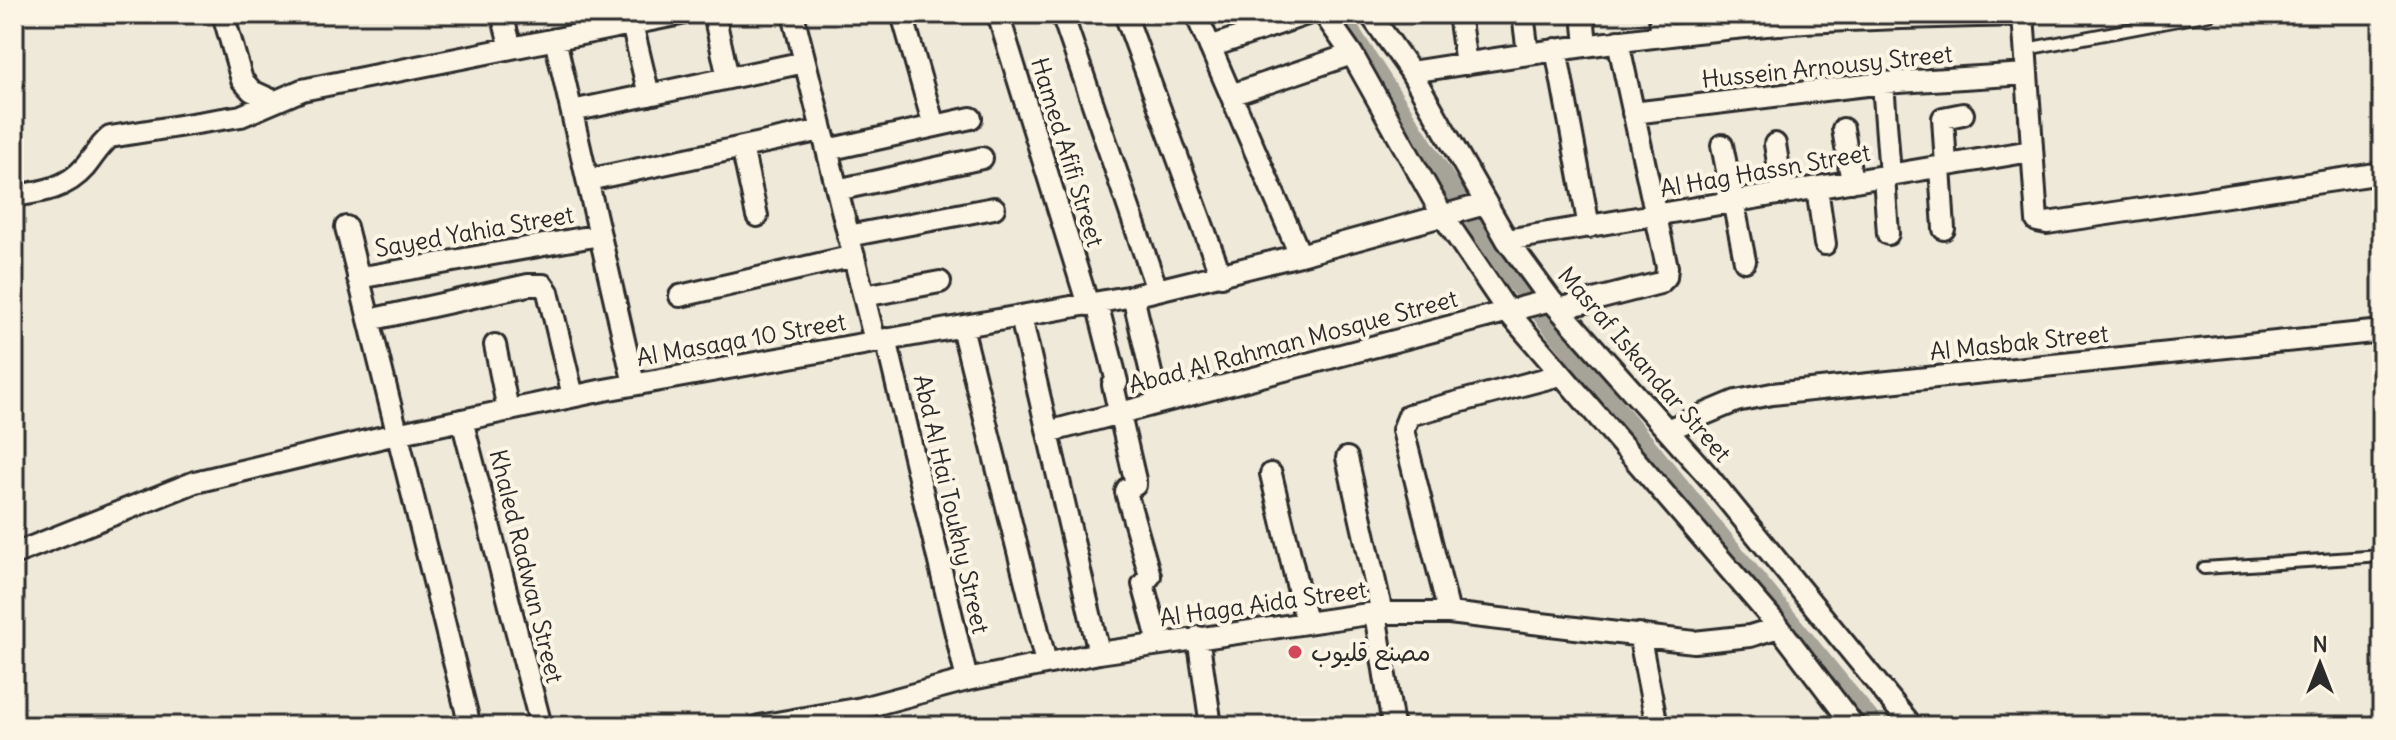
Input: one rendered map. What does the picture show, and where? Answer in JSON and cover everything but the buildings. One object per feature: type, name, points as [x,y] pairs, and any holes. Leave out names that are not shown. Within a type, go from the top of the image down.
[{"type":"street","points":[[223,14],[242,80],[252,91],[274,101]]},
{"type":"street","points":[[502,14],[511,48]]},
{"type":"street","points":[[14,196],[51,190],[69,181],[85,167],[98,146],[110,137],[241,116],[302,90],[681,14]]},
{"type":"street","points":[[714,14],[728,78]]},
{"type":"street","name":"Abd Al Hai Toukhy Street","points":[[793,14],[848,236],[864,296],[881,340],[967,680]]},
{"type":"street","points":[[902,14],[934,126]]},
{"type":"street","name":"Hamed Afifi Street","points":[[998,14],[1117,382],[1113,385],[1136,483],[1126,492],[1150,576],[1143,584],[1159,643]]},
{"type":"street","points":[[1062,14],[1157,290]]},
{"type":"street","points":[[1125,14],[1221,276]]},
{"type":"street","points":[[1196,14],[1300,255]]},
{"type":"street","points":[[1210,47],[1307,14]]},
{"type":"street","points":[[1324,14],[1352,54],[1443,216],[1508,312],[1779,627],[1854,726]]},
{"type":"street","name":"Masraf Iskandar Street","points":[[1370,14],[1411,72],[1507,240],[1555,304],[1708,476],[1912,726]]},
{"type":"street","points":[[1459,14],[1466,64]]},
{"type":"street","points":[[1523,14],[1528,53]]},
{"type":"street","points":[[1583,14],[1586,45]]},
{"type":"street","points":[[1660,14],[1661,36]]},
{"type":"street","points":[[1411,72],[1661,36],[1737,21],[2023,14],[2037,221],[2047,223],[2382,173]]},
{"type":"street","points":[[632,24],[649,95]]},
{"type":"street","points":[[555,39],[634,384]]},
{"type":"street","points":[[1618,41],[1655,216]]},
{"type":"street","points":[[1556,49],[1589,227]]},
{"type":"street","points":[[1231,95],[1352,54]]},
{"type":"street","points":[[572,111],[805,62]]},
{"type":"street","name":"Hussein Arnousy Street","points":[[1633,113],[1883,83],[2027,74]]},
{"type":"street","points":[[1883,83],[1888,234]]},
{"type":"street","points":[[1944,229],[1943,118],[1945,115],[1963,114]]},
{"type":"street","points":[[588,180],[742,147],[825,140],[971,118]]},
{"type":"street","points":[[1843,129],[1852,182]]},
{"type":"street","points":[[1775,144],[1783,194]]},
{"type":"street","points":[[1722,145],[1745,261]]},
{"type":"street","points":[[742,147],[757,216]]},
{"type":"street","name":"Al Hag Hassn Street","points":[[1507,240],[2031,151]]},
{"type":"street","points":[[837,190],[982,158]]},
{"type":"street","points":[[1817,188],[1825,244]]},
{"type":"street","name":"Al Masaqa 10 Street","points":[[14,554],[195,482],[396,434],[634,384],[1133,296],[1221,276],[1485,204]]},
{"type":"street","points":[[848,236],[994,208]]},
{"type":"street","name":"Abad Al Rahman Mosque Street","points":[[1048,432],[1508,312],[1664,280],[1667,272],[1655,216]]},
{"type":"street","points":[[346,227],[470,726]]},
{"type":"street","name":"Sayed Yahia Street","points":[[358,278],[600,235]]},
{"type":"street","points":[[680,296],[854,256]]},
{"type":"street","points":[[864,296],[940,282]]},
{"type":"street","points":[[369,320],[543,285],[548,292],[573,396]]},
{"type":"street","points":[[1133,296],[1158,403]]},
{"type":"street","points":[[1021,317],[1099,653]]},
{"type":"street","points":[[962,327],[1046,663]]},
{"type":"street","name":"Al Masbak Street","points":[[1667,430],[1736,401],[1772,394],[2382,331]]},
{"type":"street","points":[[495,345],[508,410]]},
{"type":"street","points":[[1449,613],[1405,438],[1405,421],[1409,415],[1560,375]]},
{"type":"street","name":"Khaled Radwan Street","points":[[462,420],[541,726]]},
{"type":"street","points":[[1347,458],[1378,613],[1393,726]]},
{"type":"street","points":[[1271,474],[1306,622]]},
{"type":"street","name":"Al Haga Aida Street","points":[[759,726],[826,720],[967,680],[1099,653],[1378,613],[1449,613],[1639,634],[1667,640],[1722,641],[1779,627]]},
{"type":"street","points":[[1639,634],[1657,726]]},
{"type":"street","points":[[1198,637],[1211,726]]},
{"type":"lane","points":[[2026,49],[2210,14]]},
{"type":"lane","points":[[2204,568],[2382,556]]},
{"type":"waterway","points":[[1340,14],[1504,269],[1876,726]]},
{"type":"place","name":"مصنع قليوب","points":[[1295,652]]}]
